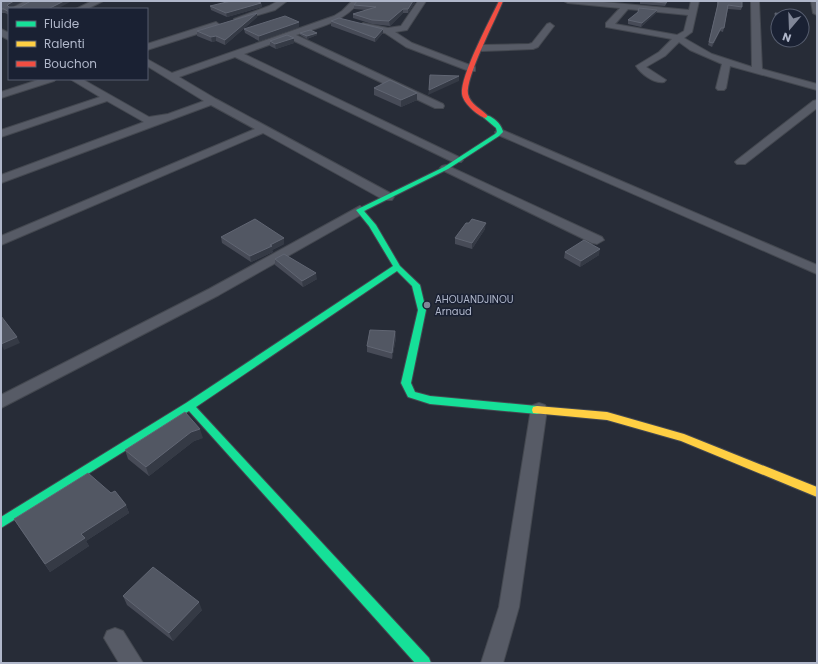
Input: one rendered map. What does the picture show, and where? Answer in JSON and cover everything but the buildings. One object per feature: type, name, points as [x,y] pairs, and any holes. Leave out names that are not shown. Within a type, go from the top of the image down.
[{"type":"street","points":[[16,8],[32,1]]},
{"type":"street","points":[[82,8],[99,1]]},
{"type":"street","points":[[148,47],[272,8],[283,1]]},
{"type":"street","points":[[172,76],[290,36],[337,18],[345,13],[356,1]]},
{"type":"street","points":[[388,31],[404,28],[422,1]]},
{"type":"street","points":[[501,1],[472,69],[465,93],[468,102],[499,127],[500,132],[817,270]]},
{"type":"street","points":[[568,1],[692,13]]},
{"type":"street","points":[[661,80],[644,71],[641,66],[662,54],[678,38],[688,32],[695,1]]},
{"type":"street","points":[[755,1],[756,70]]},
{"type":"street","points":[[815,1],[817,13]]},
{"type":"street","points":[[627,6],[609,25],[678,38],[714,57],[817,87]]},
{"type":"street","points":[[337,18],[388,31],[409,45],[472,69]]},
{"type":"street","points":[[482,48],[530,47],[536,45],[550,26]]},
{"type":"street","points":[[290,36],[438,106]]},
{"type":"street","points":[[237,54],[457,160]]},
{"type":"street","points":[[721,88],[727,61]]},
{"type":"street","points":[[148,63],[212,101],[388,197]]},
{"type":"street","points":[[1,95],[48,80]]},
{"type":"street","points":[[77,80],[147,120],[158,120]]},
{"type":"street","points":[[1,134],[107,98]]},
{"type":"street","points":[[1,179],[212,101]]},
{"type":"street","points":[[741,162],[817,104]]},
{"type":"street","points":[[1,241],[264,129]]},
{"type":"street","points":[[2,398],[207,295],[360,210],[446,168],[500,132]]},
{"type":"street","points":[[446,168],[597,240]]},
{"type":"street","points":[[360,210],[372,225],[396,267],[416,285],[422,310],[406,383],[411,394],[430,400],[607,416],[677,436],[817,492]]},
{"type":"street","points":[[1,523],[190,406],[396,267]]},
{"type":"street","points":[[190,406],[424,663]]},
{"type":"street","points":[[492,663],[509,607],[539,409]]},
{"type":"street","points":[[115,638],[132,663]]},
{"type":"traffic: fast","points":[[485,116],[499,127],[500,132],[497,135],[446,168],[360,210],[372,225],[397,267],[416,285],[422,310],[406,383],[411,394],[430,400],[537,410]]},
{"type":"traffic: fast","points":[[1,523],[190,406],[397,267]]},
{"type":"traffic: fast","points":[[190,406],[424,663]]},
{"type":"traffic: slow","points":[[537,410],[607,416],[684,438],[817,492]]},
{"type":"traffic: jam","points":[[485,116],[473,106],[466,97],[465,93],[474,62],[501,1]]},
{"type":"place","name":"AHOUANDJINOU Arnaud","points":[[427,305]]}]
